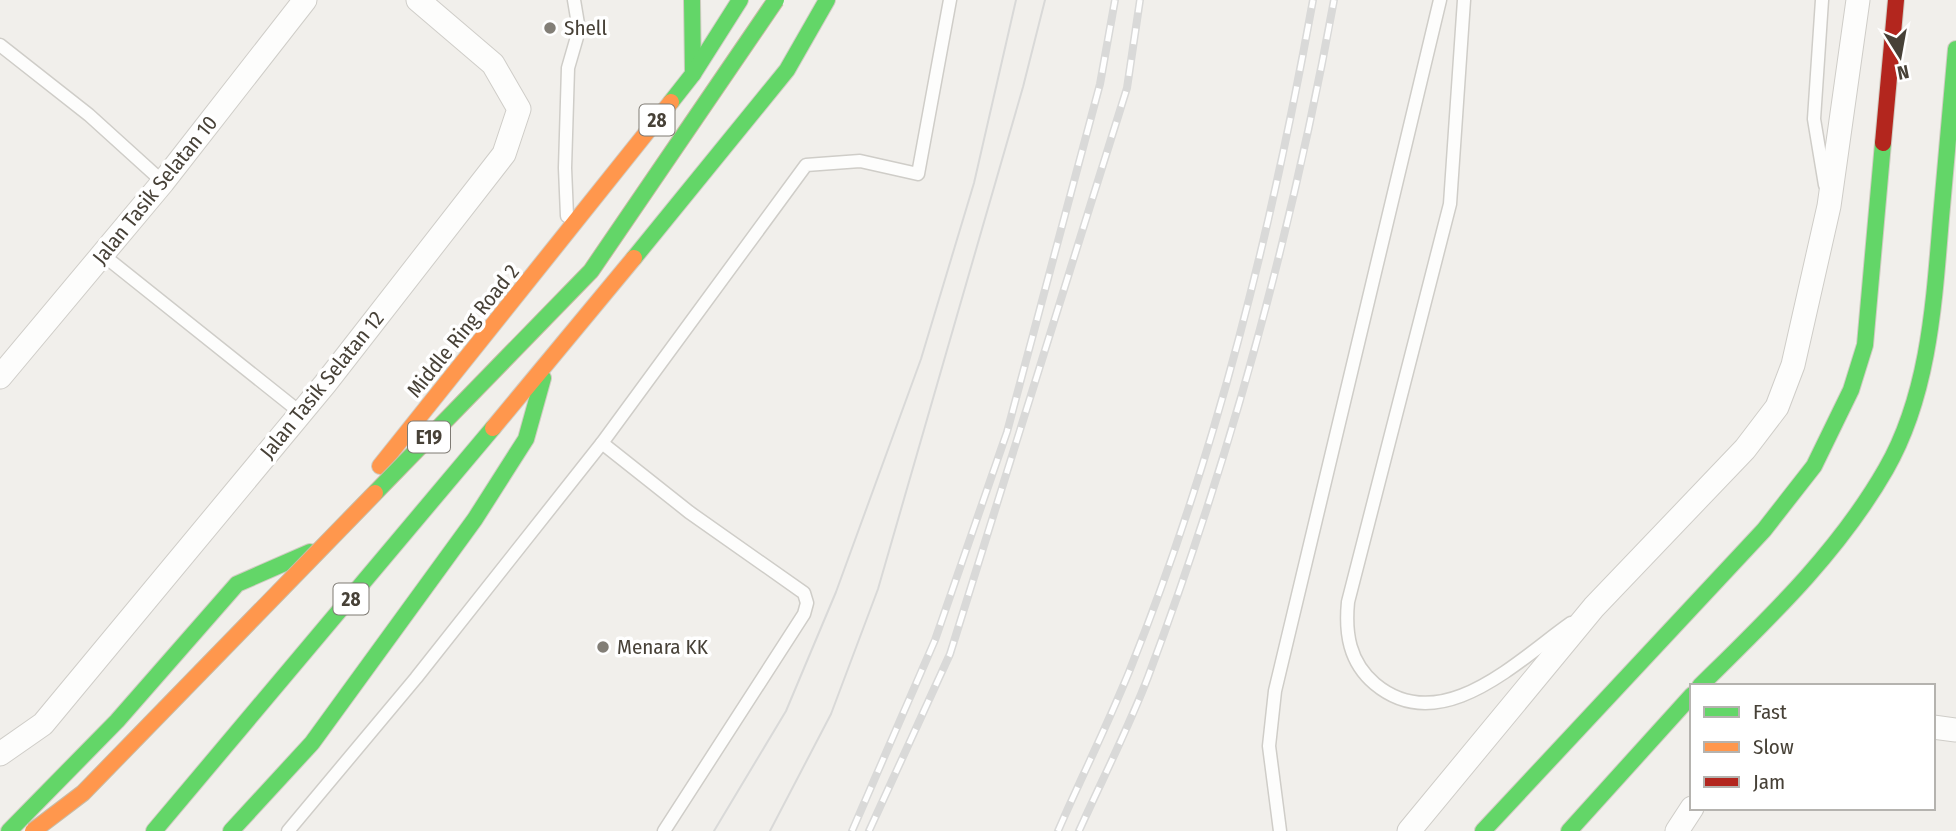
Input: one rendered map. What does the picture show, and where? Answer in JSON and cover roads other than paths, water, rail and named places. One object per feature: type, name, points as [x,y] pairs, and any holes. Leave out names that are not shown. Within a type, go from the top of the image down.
[{"type":"main road","points":[[692,0],[693,74]]},
{"type":"main road","name":"Middle Ring Road 2","points":[[62,831],[310,552],[568,234],[693,74],[740,0]]},
{"type":"main road","name":"E19","points":[[33,831],[83,793],[591,271],[776,0]]},
{"type":"main road","name":"28","points":[[153,831],[547,365],[787,70],[827,0]]},
{"type":"main road","points":[[1483,831],[1756,542],[1795,496],[1829,444],[1854,389],[1865,345],[1896,0]]},
{"type":"main road","points":[[1702,684],[1790,599],[1832,547],[1886,470],[1913,408],[1924,363],[1936,282],[1956,49]]},
{"type":"main road","name":"E19","points":[[153,831],[606,285],[711,137]]},
{"type":"main road","points":[[231,831],[312,743],[475,519],[526,439],[547,365]]},
{"type":"main road","points":[[9,831],[117,721],[237,584],[310,552]]},
{"type":"main road","points":[[1569,831],[1690,697]]},
{"type":"street","name":"Jalan Tasik Selatan 10","points":[[0,377],[163,181],[305,0]]},
{"type":"street","name":"Jalan Tasik Selatan 12","points":[[0,754],[43,724],[301,413],[503,154],[520,109],[493,64],[418,0]]},
{"type":"street","points":[[1409,831],[1594,607],[1745,449],[1777,407],[1793,365],[1829,206],[1858,0]]},
{"type":"street","points":[[1935,727],[1956,730]]},
{"type":"street","points":[[1676,831],[1691,810]]},
{"type":"lane","points":[[568,234],[565,168],[568,68],[579,30],[574,0]]},
{"type":"lane","points":[[288,831],[416,678],[602,443],[806,165],[860,160],[918,174],[950,0]]},
{"type":"lane","points":[[1280,831],[1269,746],[1275,691],[1440,0]]},
{"type":"lane","points":[[1464,0],[1450,204],[1348,602],[1346,631],[1357,664],[1385,692],[1407,701],[1430,704],[1477,690],[1594,607]]},
{"type":"lane","points":[[1822,0],[1814,119],[1829,206]]},
{"type":"lane","points":[[0,45],[89,115],[163,181]]},
{"type":"lane","points":[[103,255],[301,413]]},
{"type":"lane","points":[[602,443],[690,512],[804,593],[807,603],[804,614],[663,831]]},
{"type":"tram line","points":[[714,831],[786,711],[836,592],[921,359],[974,183],[1016,0]]},
{"type":"tram line","points":[[770,831],[831,714],[878,589],[1023,87],[1045,0]]},
{"type":"railway","points":[[852,831],[935,640],[1007,432],[1100,84],[1115,0]]},
{"type":"railway","points":[[869,831],[950,654],[1127,88],[1140,0]]},
{"type":"railway","points":[[1058,831],[1129,672],[1189,508],[1215,425],[1260,256],[1313,0]]},
{"type":"railway","points":[[1079,831],[1148,677],[1206,511],[1232,427],[1279,258],[1334,0]]},
{"type":"place","name":"Shell","points":[[550,28]]},
{"type":"place","name":"Menara KK","points":[[603,647]]}]
